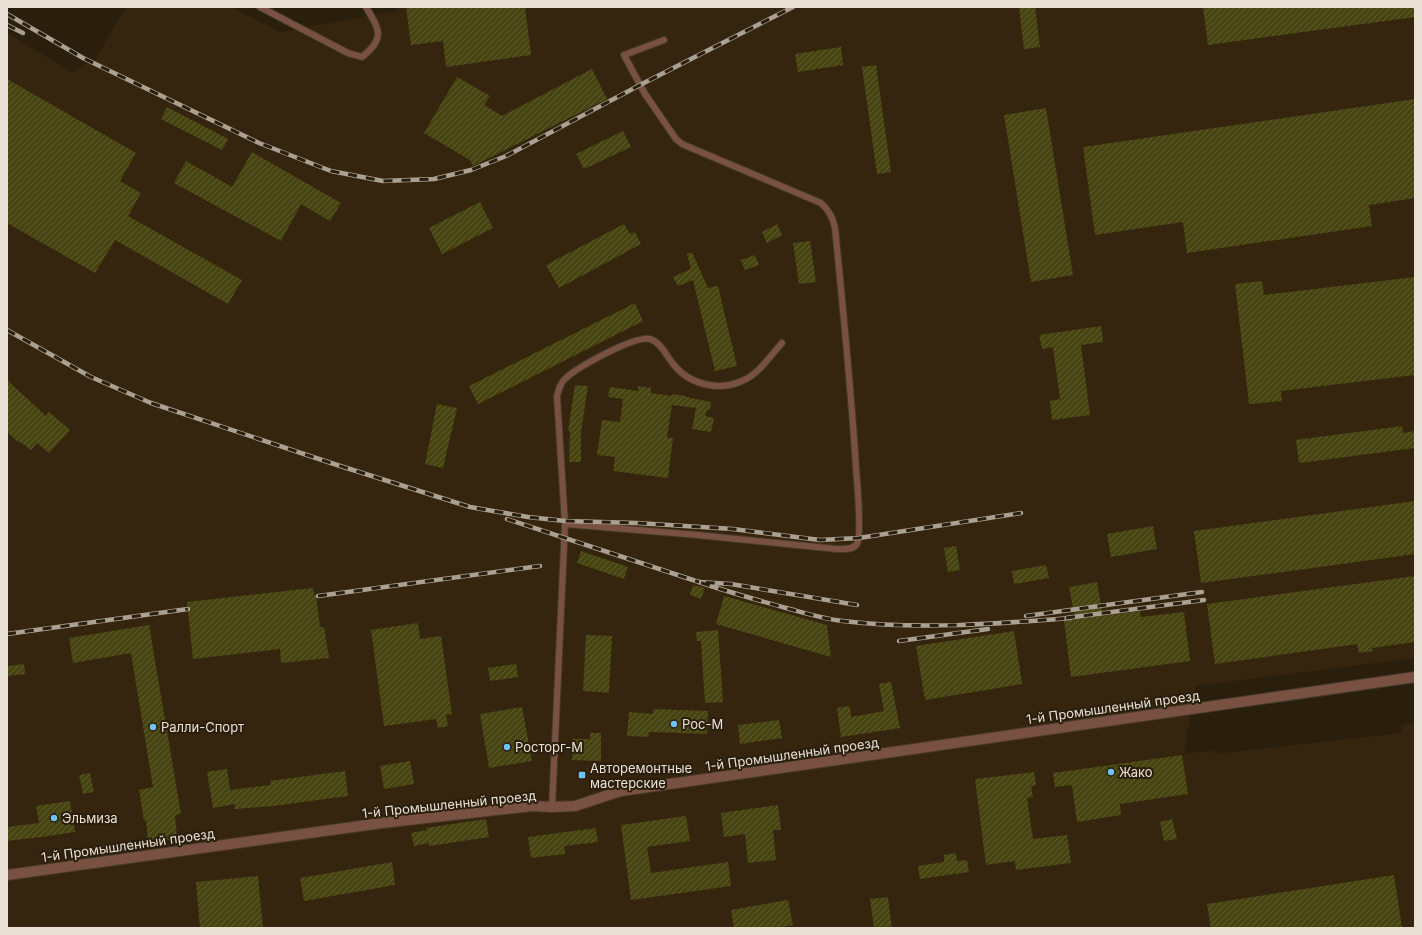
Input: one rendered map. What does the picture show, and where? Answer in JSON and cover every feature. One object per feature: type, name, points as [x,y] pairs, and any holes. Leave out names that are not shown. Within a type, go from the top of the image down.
[{"type":"street","name":"1-й Промышленный проезд","points":[[7,875],[382,823],[532,806],[552,807],[580,805],[629,790],[1415,677]]},
{"type":"lane","points":[[260,7],[348,53],[362,57],[370,51],[377,40],[378,29],[366,7]]},
{"type":"lane","points":[[565,524],[698,535],[837,549],[848,549],[853,547],[857,544],[859,538],[859,508],[850,368],[833,218],[821,203],[682,144],[676,139],[645,94],[624,56],[664,40]]},
{"type":"lane","points":[[552,807],[565,524],[557,396],[559,386],[566,378],[607,353],[639,339],[646,338],[656,342],[675,367],[686,376],[700,383],[718,386],[733,384],[747,379],[782,343]]},
{"type":"shaded area","points":[[126,7],[231,7],[281,32],[397,11],[398,7],[1415,7],[1415,658],[1195,686],[1184,754],[1214,750],[1215,754],[1402,733],[1401,725],[1415,723],[1415,928],[7,928],[7,33],[72,72],[95,59]]},
{"type":"building","points":[[406,7],[525,7],[531,55],[446,67],[443,41],[411,45]]},
{"type":"building","points":[[1019,7],[1035,7],[1040,47],[1024,49]]},
{"type":"building","points":[[1203,7],[1415,7],[1415,17],[1208,45]]},
{"type":"building","points":[[841,47],[843,65],[798,72],[795,54]]},
{"type":"building","points":[[876,65],[891,172],[877,174],[862,67]]},
{"type":"building","points":[[592,69],[607,99],[473,166],[470,160],[424,133],[457,77],[490,96],[484,105],[502,116]]},
{"type":"building","points":[[7,79],[136,153],[120,181],[141,193],[128,216],[242,280],[228,304],[115,240],[95,273],[7,223]]},
{"type":"building","points":[[1415,99],[1415,198],[1369,205],[1372,226],[1187,253],[1183,222],[1095,235],[1083,147]]},
{"type":"building","points":[[167,107],[228,139],[222,150],[161,119]]},
{"type":"building","points":[[1046,108],[1073,275],[1031,282],[1004,115]]},
{"type":"building","points":[[623,131],[631,147],[584,169],[576,154]]},
{"type":"building","points":[[252,152],[341,203],[330,221],[301,204],[281,241],[174,183],[186,161],[232,187]]},
{"type":"building","points":[[480,202],[493,228],[442,254],[429,228]]},
{"type":"building","points":[[624,224],[630,234],[635,232],[641,244],[559,288],[546,265]]},
{"type":"building","points":[[777,224],[782,235],[767,243],[762,232]]},
{"type":"building","points":[[810,241],[816,282],[799,284],[793,243]]},
{"type":"building","points":[[692,252],[708,288],[718,286],[737,366],[715,371],[693,280],[678,286],[673,277],[691,269],[687,254]]},
{"type":"building","points":[[755,255],[759,265],[745,270],[741,260]]},
{"type":"building","points":[[1415,277],[1415,375],[1281,391],[1282,401],[1249,404],[1235,284],[1262,281],[1264,295]]},
{"type":"building","points":[[635,303],[643,321],[478,404],[469,386]]},
{"type":"building","points":[[1101,326],[1103,342],[1081,345],[1090,415],[1052,420],[1050,401],[1060,399],[1053,347],[1042,349],[1039,335]]},
{"type":"building","points":[[7,380],[46,416],[49,412],[70,430],[49,453],[37,443],[31,450],[19,441],[18,442],[7,432]]},
{"type":"building","points":[[575,385],[588,386],[581,432],[581,462],[569,462],[570,431],[568,431]]},
{"type":"building","points":[[638,386],[651,388],[651,393],[672,396],[673,394],[711,402],[710,410],[707,410],[705,416],[714,418],[711,432],[692,429],[696,408],[672,405],[667,438],[673,438],[668,478],[613,471],[615,457],[597,455],[602,420],[620,422],[623,399],[608,397],[610,387],[638,391]]},
{"type":"building","points":[[437,404],[457,408],[443,468],[425,464]]},
{"type":"building","points":[[1402,426],[1403,433],[1415,431],[1415,448],[1299,463],[1296,440]]},
{"type":"building","points":[[1415,501],[1415,554],[1201,583],[1194,531]]},
{"type":"building","points":[[1153,526],[1157,549],[1111,557],[1107,534]]},
{"type":"building","points":[[956,546],[960,570],[948,572],[944,548]]},
{"type":"building","points":[[581,551],[628,567],[624,579],[577,563]]},
{"type":"building","points":[[1046,565],[1049,578],[1014,584],[1012,571]]},
{"type":"building","points":[[1415,576],[1415,642],[1372,648],[1373,651],[1359,653],[1357,644],[1215,664],[1207,604]]},
{"type":"building","points":[[1097,582],[1103,616],[1140,611],[1141,617],[1184,612],[1190,661],[1071,677],[1064,621],[1075,619],[1069,587]]},
{"type":"building","points":[[693,585],[705,588],[701,599],[690,595]]},
{"type":"building","points":[[313,588],[314,595],[316,595],[320,627],[324,627],[329,658],[281,663],[280,649],[193,659],[187,602]]},
{"type":"building","points":[[724,596],[827,625],[831,657],[716,624]]},
{"type":"building","points":[[418,623],[420,639],[441,636],[452,714],[446,715],[448,726],[438,728],[436,719],[384,726],[371,630]]},
{"type":"building","points":[[149,625],[181,814],[175,815],[177,839],[148,842],[146,820],[144,821],[139,790],[153,787],[131,653],[73,663],[69,638]]},
{"type":"building","points":[[718,630],[723,702],[705,703],[701,641],[697,641],[696,632]]},
{"type":"building","points":[[1014,631],[1022,684],[925,700],[916,646]]},
{"type":"building","points":[[586,635],[612,636],[609,693],[583,691]]},
{"type":"building","points":[[24,664],[25,674],[7,676],[7,666]]},
{"type":"building","points":[[516,664],[518,677],[490,681],[488,668]]},
{"type":"building","points":[[891,682],[900,728],[841,737],[837,708],[850,706],[851,717],[884,711],[879,684]]},
{"type":"building","points":[[522,707],[532,761],[489,768],[480,714]]},
{"type":"building","points":[[653,709],[708,711],[707,734],[649,732],[649,737],[627,736],[629,712],[653,714]]},
{"type":"building","points":[[779,720],[782,738],[740,744],[738,725]]},
{"type":"building","points":[[590,733],[601,733],[601,761],[572,760],[572,739],[590,739]]},
{"type":"building","points":[[1182,755],[1188,794],[1120,804],[1121,815],[1077,822],[1072,785],[1055,787],[1053,773]]},
{"type":"building","points":[[410,761],[414,784],[384,789],[380,766]]},
{"type":"building","points":[[227,769],[230,790],[271,785],[270,781],[345,771],[348,796],[273,806],[235,809],[235,804],[213,808],[207,772]]},
{"type":"building","points":[[1034,772],[1036,785],[1031,786],[1033,797],[1027,798],[1033,839],[1067,835],[1071,863],[1016,870],[1015,861],[986,865],[975,779]]},
{"type":"building","points":[[90,773],[94,792],[83,794],[79,775]]},
{"type":"building","points":[[70,801],[75,832],[7,841],[7,827],[39,823],[36,806]]},
{"type":"building","points":[[778,805],[781,830],[773,830],[776,860],[748,863],[745,834],[724,837],[721,813]]},
{"type":"building","points":[[686,816],[690,841],[647,847],[651,873],[728,862],[731,886],[631,900],[621,825]]},
{"type":"building","points":[[486,819],[489,837],[429,846],[429,843],[414,846],[411,833],[427,830],[426,828]]},
{"type":"building","points":[[1172,819],[1177,839],[1164,841],[1160,822]]},
{"type":"building","points":[[596,828],[598,842],[564,846],[565,854],[531,858],[528,837]]},
{"type":"building","points":[[956,853],[957,861],[967,860],[969,872],[920,879],[918,866],[944,862],[944,855]]},
{"type":"building","points":[[392,862],[395,885],[304,901],[300,878]]},
{"type":"building","points":[[1394,875],[1402,928],[1211,928],[1207,904]]},
{"type":"building","points":[[258,876],[263,928],[200,928],[196,882]]},
{"type":"building","points":[[888,897],[892,928],[874,928],[870,899]]},
{"type":"building","points":[[788,900],[793,925],[774,928],[734,928],[731,910]]},
{"type":"railway","points":[[7,14],[83,58],[259,143],[331,171],[383,181],[434,179],[471,170],[506,156],[640,85],[793,7]]},
{"type":"railway","points":[[7,25],[23,33]]},
{"type":"railway","points":[[7,330],[91,377],[151,403],[334,464],[470,507],[528,517],[565,521],[637,523],[733,529],[820,540],[859,538],[1021,513]]},
{"type":"railway","points":[[507,519],[699,582]]},
{"type":"railway","points":[[318,596],[540,566]]},
{"type":"railway","points":[[857,605],[731,584],[699,582],[732,593],[822,617],[871,624],[928,626],[985,624],[1070,618]]},
{"type":"railway","points":[[1026,616],[1202,592]]},
{"type":"railway","points":[[1066,618],[1204,600]]},
{"type":"railway","points":[[7,634],[188,609]]},
{"type":"railway","points":[[899,641],[988,629]]},
{"type":"place","name":"Рос-М","points":[[674,724]]},
{"type":"place","name":"Ралли-Спорт","points":[[153,727]]},
{"type":"place","name":"Росторг-М","points":[[507,747]]},
{"type":"place","name":"Жако","points":[[1111,772]]},
{"type":"place","name":"Авторемонтные мастерские","points":[[582,775]]},
{"type":"place","name":"Эльмиза","points":[[54,818]]}]
